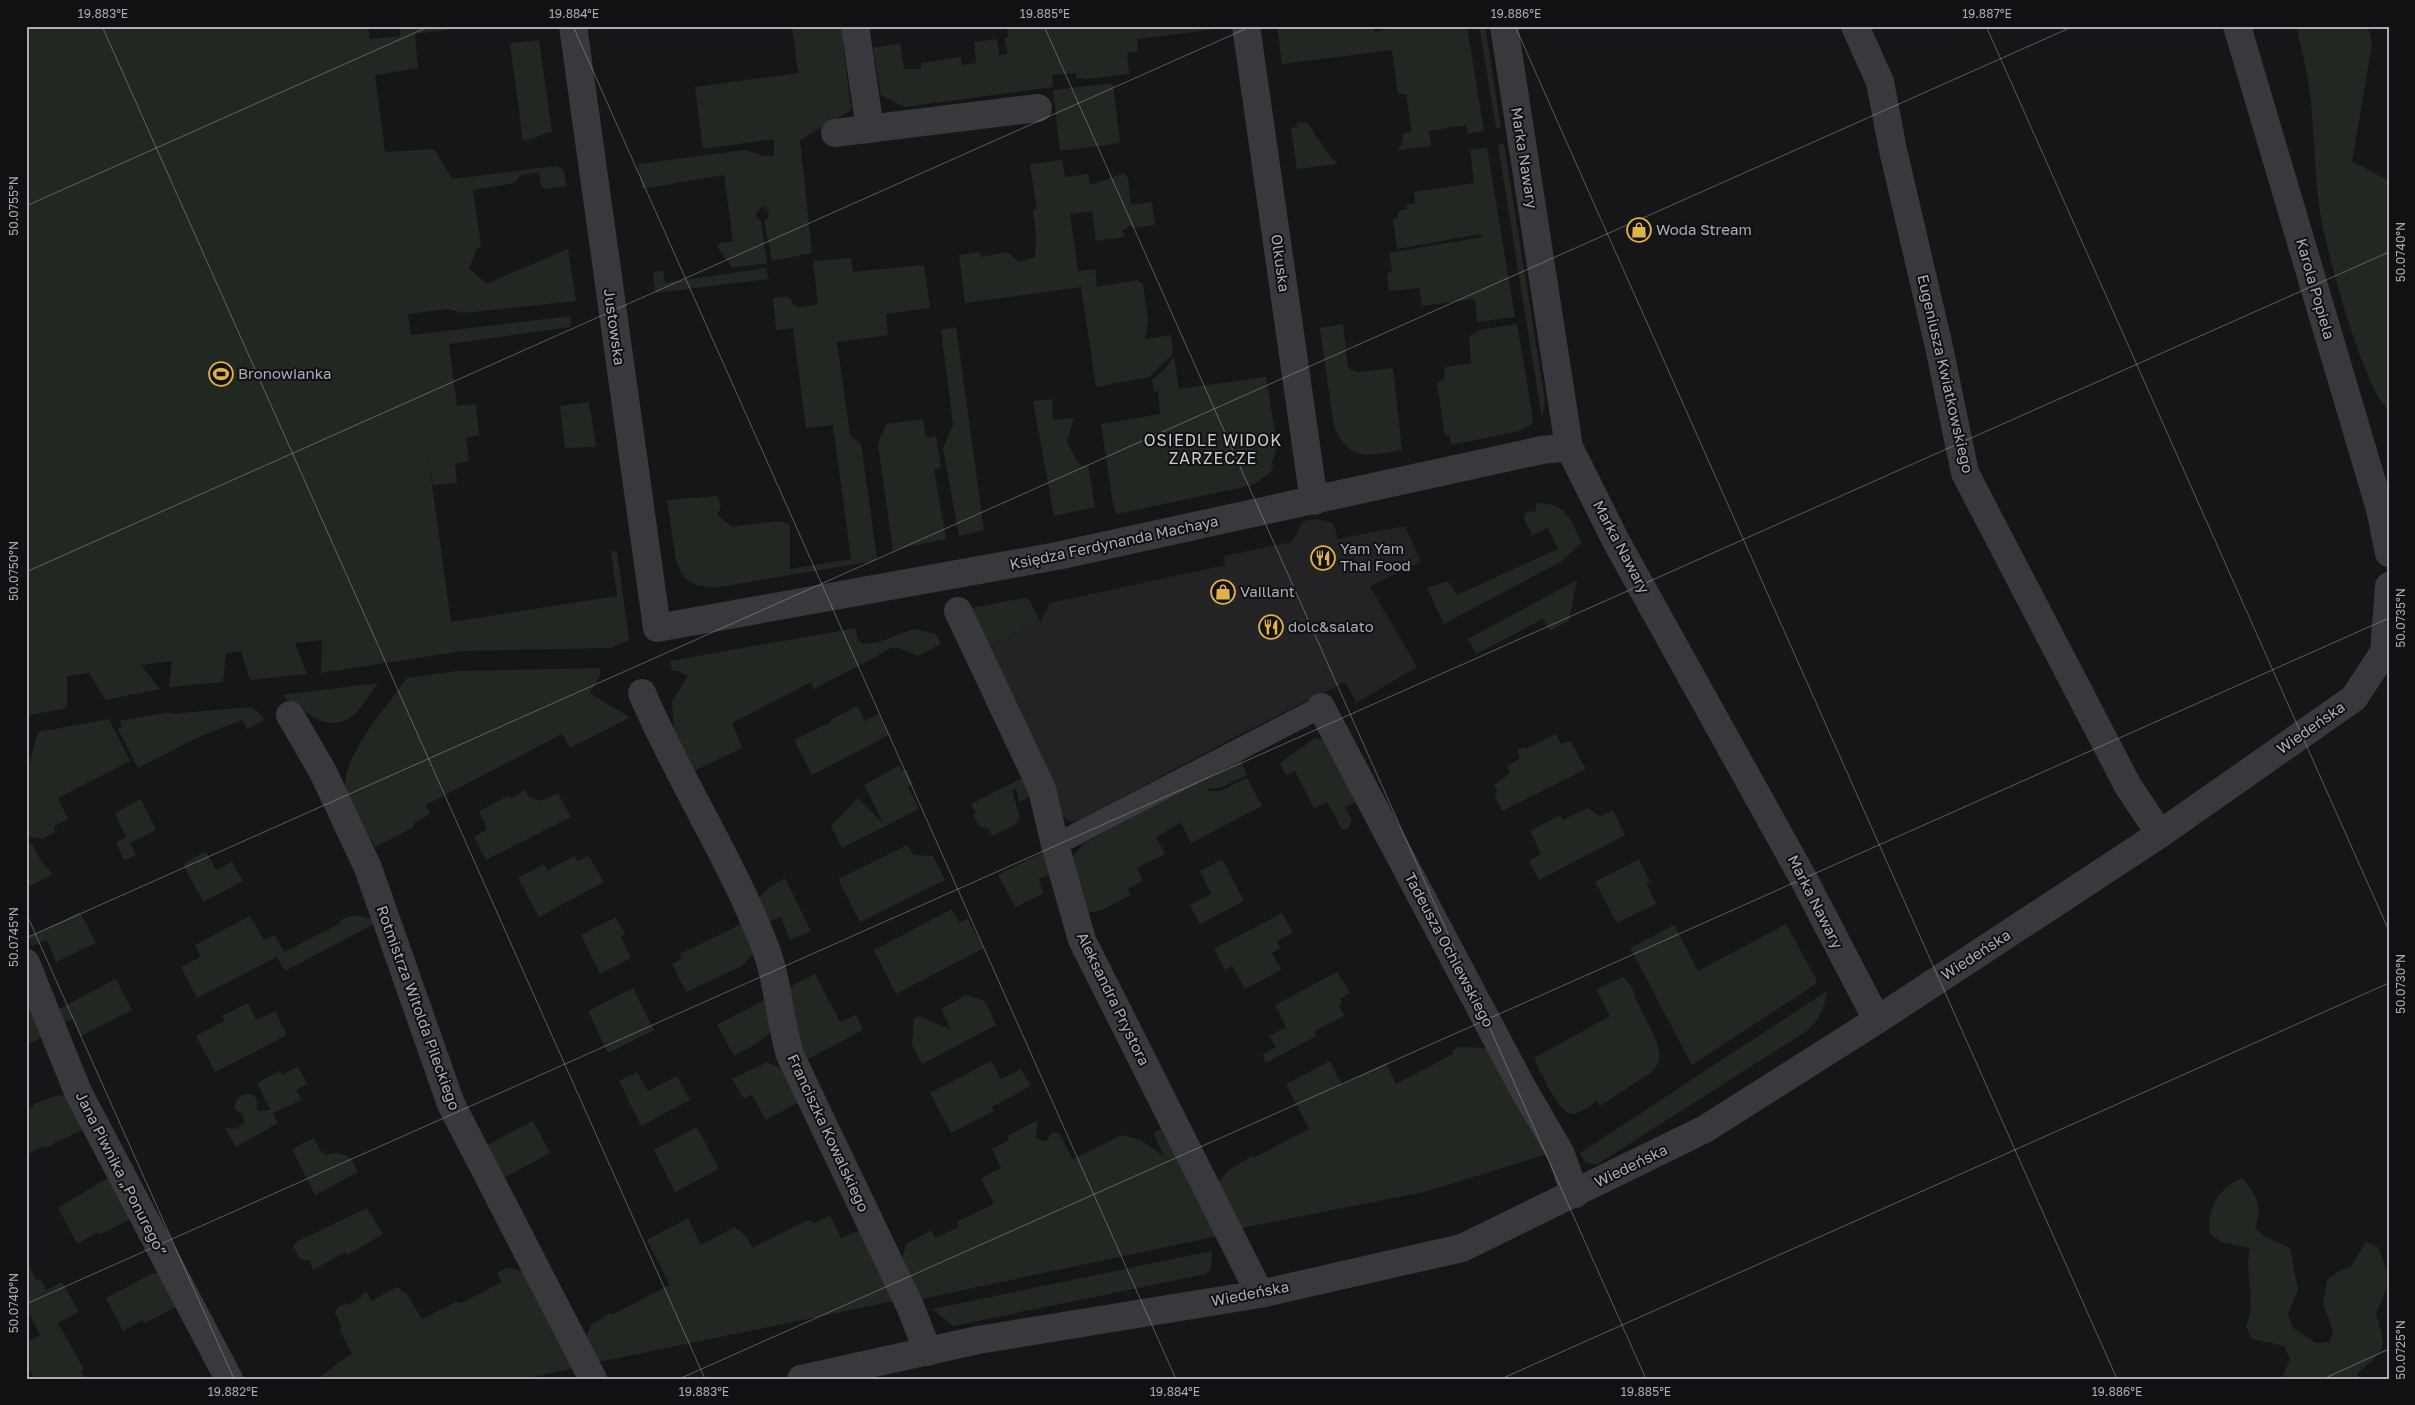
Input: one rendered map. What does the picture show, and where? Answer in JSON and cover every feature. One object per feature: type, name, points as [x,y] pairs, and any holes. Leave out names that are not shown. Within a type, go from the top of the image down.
[{"type":"street","name":"Justowska","points":[[573,26],[657,628]]},
{"type":"street","points":[[855,26],[870,129]]},
{"type":"street","name":"Olkuska","points":[[1246,26],[1314,501]]},
{"type":"street","name":"Marka Nawary","points":[[1504,26],[1569,447],[1617,543],[1802,876],[1877,1020]]},
{"type":"street","name":"Eugeniusza Kwiatkowskiego","points":[[1855,26],[1880,82],[1893,150],[1939,346],[1965,473],[2128,786],[2160,834]]},
{"type":"street","name":"Karola Popiela","points":[[2237,26],[2380,509],[2389,553]]},
{"type":"street","points":[[835,134],[1038,108]]},
{"type":"street","name":"Księdza Ferdynanda Machaya","points":[[657,628],[1028,561],[1314,501],[1542,450],[1569,447]]},
{"type":"street","points":[[2386,653],[2389,586]]},
{"type":"street","name":"Aleksandra Prystora","points":[[958,611],[1042,789],[1055,845],[1082,940],[1260,1294]]},
{"type":"street","name":"Wiedeńska","points":[[801,1379],[978,1340],[1260,1294],[1462,1248],[1705,1129],[1877,1020],[2160,834],[2354,698],[2386,653]]},
{"type":"street","name":"Franciszka Kowalskiego","points":[[642,693],[658,731],[755,921],[770,961],[790,1055],[907,1298],[928,1352]]},
{"type":"street","name":"Tadeusza Ochlewskiego","points":[[1321,707],[1522,1087],[1561,1154],[1575,1194]]},
{"type":"street","name":"Rotmistrza Witolda Pileckiego","points":[[290,715],[320,766],[368,868],[451,1104],[593,1379]]},
{"type":"street","name":"Jana Piwnika „Ponurego”","points":[[26,963],[78,1092],[229,1379]]},
{"type":"lane","points":[[1055,845],[1321,707]]},
{"type":"shaded area","name":"Bronowianka","points":[[26,26],[368,26],[370,39],[400,36],[400,26],[475,26],[415,34],[418,68],[375,75],[385,152],[432,149],[436,152],[452,179],[556,166],[564,170],[566,186],[545,189],[541,185],[539,172],[521,175],[515,183],[473,190],[481,247],[478,247],[469,268],[486,284],[568,249],[576,301],[463,313],[448,309],[408,314],[411,335],[571,316],[571,327],[449,344],[457,406],[476,404],[479,435],[466,438],[469,461],[455,464],[457,483],[433,485],[428,456],[451,622],[617,596],[611,550],[617,552],[629,640],[611,648],[463,651],[321,673],[322,640],[295,643],[307,674],[250,680],[241,651],[226,653],[223,682],[169,687],[172,661],[141,665],[160,689],[105,700],[89,673],[67,676],[67,708],[26,716]]},
{"type":"shaded area","points":[[792,26],[841,26],[851,110],[800,140],[812,253],[772,261],[764,221],[768,218],[769,213],[762,206],[755,215],[761,221],[767,263],[732,268],[716,244],[733,241],[724,175],[642,189],[638,164],[745,150],[765,156],[774,156],[774,139],[703,149],[695,87],[798,73]]},
{"type":"shaded area","points":[[1007,26],[1217,26],[1218,29],[1137,39],[1138,51],[1127,53],[1129,74],[1087,79],[1076,78],[1076,73],[1052,75],[1053,87],[904,107],[881,95],[873,48],[900,43],[904,69],[921,69],[921,63],[961,57],[962,65],[976,63],[974,42],[997,39],[999,55],[1007,54],[1005,38],[1008,37]]},
{"type":"shaded area","points":[[1277,26],[1318,26],[1319,28],[1373,26],[1375,32],[1396,26],[1467,26],[1484,131],[1468,134],[1466,125],[1429,131],[1431,146],[1397,150],[1402,144],[1404,133],[1412,132],[1406,94],[1398,94],[1392,50],[1282,64]]},
{"type":"shaded area","points":[[1479,26],[1485,26],[1501,128],[1496,128]]},
{"type":"shaded area","points":[[2296,26],[2368,26],[2372,45],[2352,161],[2389,181],[2389,409],[2380,399],[2369,378],[2348,321],[2324,235],[2317,187],[2310,93]]},
{"type":"shaded area","points":[[539,40],[552,132],[523,141],[510,43]]},
{"type":"shaded area","points":[[1113,83],[1120,143],[1060,151],[1053,90]]},
{"type":"shaded area","points":[[1307,122],[1331,158],[1338,164],[1297,169],[1291,128],[1297,127],[1297,123]]},
{"type":"shaded area","points":[[1504,144],[1545,400],[1542,419],[1498,145]]},
{"type":"shaded area","points":[[1487,147],[1515,317],[1477,322],[1475,299],[1422,306],[1419,288],[1389,291],[1387,273],[1392,272],[1389,253],[1482,237],[1481,234],[1397,249],[1393,219],[1398,218],[1398,211],[1407,209],[1407,205],[1415,203],[1414,192],[1474,183],[1470,150]]},
{"type":"shaded area","points":[[1062,160],[1065,177],[1088,174],[1090,185],[1124,173],[1128,178],[1131,205],[1152,202],[1155,225],[1132,228],[1127,226],[1127,229],[1122,230],[1125,237],[1096,241],[1092,211],[1070,214],[1078,271],[1095,269],[1097,287],[1137,280],[1143,284],[1148,321],[1145,339],[1171,335],[1173,354],[1149,377],[1096,387],[1081,287],[965,303],[959,255],[980,252],[981,257],[1007,252],[1020,262],[1035,257],[1036,234],[1033,210],[1037,209],[1030,164]]},
{"type":"shaded area","points":[[851,258],[853,272],[924,265],[930,308],[886,314],[888,335],[837,342],[850,435],[861,444],[877,558],[874,561],[713,588],[696,585],[684,578],[676,561],[667,500],[717,496],[721,507],[717,515],[734,528],[735,526],[781,521],[790,525],[790,569],[851,559],[833,425],[806,428],[793,328],[776,330],[773,298],[784,296],[791,299],[792,303],[799,308],[818,304],[813,261]]},
{"type":"shaded area","points":[[766,268],[769,279],[655,293],[653,272],[663,271],[665,283]]},
{"type":"shaded area","points":[[1343,324],[1348,368],[1357,372],[1393,368],[1402,450],[1370,455],[1362,454],[1346,446],[1334,427],[1320,328]]},
{"type":"shaded area","points":[[1517,324],[1533,419],[1532,424],[1519,431],[1451,445],[1449,435],[1445,436],[1437,382],[1444,380],[1445,367],[1471,363],[1469,336],[1478,332],[1478,330]]},
{"type":"shaded area","points":[[956,327],[984,530],[959,536],[943,448],[953,424],[941,330]]},
{"type":"shaded area","points":[[1174,357],[1179,389],[1266,377],[1277,445],[1271,466],[1274,466],[1270,473],[1253,485],[1117,514],[1113,504],[1101,424],[1160,414],[1158,391],[1154,392],[1152,380],[1164,370]]},
{"type":"shaded area","points":[[1052,399],[1053,420],[1074,418],[1067,442],[1077,462],[1082,466],[1088,465],[1095,507],[1054,516],[1033,401]]},
{"type":"shaded area","points":[[589,402],[596,447],[565,448],[560,406]]},
{"type":"shaded area","points":[[923,419],[926,438],[936,436],[941,468],[934,470],[946,539],[893,550],[878,444],[886,424]]},
{"type":"shaded area","points":[[1536,503],[1547,504],[1561,509],[1570,519],[1582,542],[1562,561],[1444,624],[1427,588],[1448,581],[1457,595],[1558,549],[1548,528],[1533,535],[1524,520],[1525,513],[1536,511]]},
{"type":"shaded area","points":[[1318,519],[1333,523],[1338,539],[1405,526],[1421,562],[1370,586],[1417,667],[1356,703],[1345,682],[1243,733],[1079,820],[1071,822],[1062,816],[988,645],[1040,622],[1050,603],[1225,565],[1224,556],[1292,542],[1303,521]]},
{"type":"shaded area","points":[[1577,580],[1569,620],[1550,631],[1543,619],[1476,654],[1468,639]]},
{"type":"shaded area","points":[[1025,598],[1030,601],[1040,622],[988,645],[971,608]]},
{"type":"shaded area","points":[[856,628],[857,639],[863,644],[879,642],[913,629],[936,634],[941,644],[918,656],[900,648],[891,648],[814,689],[811,682],[732,723],[742,748],[694,771],[674,732],[672,701],[688,676],[678,671],[672,671],[670,661]]},
{"type":"shaded area","points":[[600,668],[600,675],[590,693],[629,717],[627,719],[570,748],[562,734],[426,805],[430,814],[413,824],[414,827],[375,847],[348,798],[346,777],[357,748],[407,678],[457,671]]},
{"type":"shaded area","points":[[378,683],[357,712],[343,721],[334,723],[314,718],[300,705],[296,707],[282,695]]},
{"type":"shaded area","points":[[857,706],[865,721],[878,714],[889,735],[812,775],[794,740],[831,722],[831,720]]},
{"type":"shaded area","points":[[252,707],[265,719],[247,729],[242,720],[201,736],[138,768],[118,729],[122,727],[120,721],[169,712],[170,714]]},
{"type":"shaded area","points":[[109,719],[130,761],[58,798],[68,819],[54,827],[55,832],[42,839],[26,836],[26,776],[38,732]]},
{"type":"shaded area","points":[[1556,734],[1561,744],[1570,741],[1586,769],[1502,811],[1494,794],[1497,792],[1494,785],[1510,773],[1507,766],[1520,758],[1517,750],[1524,747],[1525,749]]},
{"type":"shaded area","points":[[1316,737],[1323,741],[1356,802],[1345,807],[1352,820],[1348,828],[1342,830],[1327,802],[1314,808],[1295,771],[1286,775],[1280,763]]},
{"type":"shaded area","points":[[1240,759],[1247,775],[1220,788],[1209,788],[1207,791],[1220,791],[1247,778],[1262,806],[1191,843],[1181,823],[1156,837],[1165,854],[1137,868],[1143,881],[1128,889],[1131,895],[1102,910],[1087,913],[1072,866],[1073,857],[1083,844]]},
{"type":"shaded area","points":[[899,766],[902,771],[906,769],[913,784],[908,786],[919,809],[842,848],[831,826],[858,798],[884,824],[864,785]]},
{"type":"shaded area","points":[[1022,778],[1031,796],[1019,802],[1016,789],[1012,789],[1020,819],[1013,826],[992,836],[989,829],[979,826],[973,815],[976,813],[971,804]]},
{"type":"shaded area","points":[[525,790],[530,798],[541,801],[558,793],[571,817],[486,860],[474,837],[487,829],[479,811],[508,796],[510,799]]},
{"type":"shaded area","points":[[141,799],[156,830],[130,843],[136,855],[124,860],[116,842],[126,837],[115,813]]},
{"type":"shaded area","points":[[1588,808],[1600,816],[1613,810],[1625,835],[1539,880],[1529,861],[1541,854],[1530,831],[1560,815],[1563,820]]},
{"type":"shaded area","points":[[26,842],[33,845],[39,858],[53,874],[28,887]]},
{"type":"shaded area","points":[[907,845],[914,855],[933,856],[945,880],[860,922],[838,879]]},
{"type":"shaded area","points":[[206,851],[216,870],[232,862],[243,881],[203,902],[183,864]]},
{"type":"shaded area","points":[[1044,852],[1050,874],[1039,879],[1043,894],[1015,907],[998,875]]},
{"type":"shaded area","points":[[574,856],[577,861],[589,856],[604,882],[539,917],[518,878],[544,864],[548,870]]},
{"type":"shaded area","points":[[1222,859],[1244,901],[1200,924],[1190,905],[1211,894],[1200,871]]},
{"type":"shaded area","points":[[1639,859],[1650,882],[1646,883],[1656,904],[1617,923],[1595,882]]},
{"type":"shaded area","points":[[785,878],[811,931],[790,940],[781,917],[769,922],[758,899],[769,887]]},
{"type":"shaded area","points":[[952,909],[959,922],[968,919],[984,948],[896,994],[874,950]]},
{"type":"shaded area","points":[[80,912],[96,943],[56,962],[47,940],[32,946],[29,937]]},
{"type":"shaded area","points":[[1282,913],[1293,933],[1277,941],[1280,948],[1272,953],[1281,970],[1245,989],[1232,966],[1225,970],[1214,949]]},
{"type":"shaded area","points":[[354,915],[372,919],[374,924],[285,971],[277,957],[197,998],[181,967],[200,957],[195,945],[250,916],[264,940],[275,935],[284,952],[341,923],[340,920]]},
{"type":"shaded area","points":[[616,917],[625,934],[621,937],[631,958],[600,974],[581,935]]},
{"type":"shaded area","points":[[741,924],[754,953],[742,966],[686,992],[672,964],[682,959],[680,954]]},
{"type":"shaded area","points":[[1786,924],[1816,979],[1816,984],[1692,1065],[1630,948],[1674,925],[1698,971]]},
{"type":"shaded area","points":[[1337,972],[1350,993],[1340,999],[1342,1003],[1339,1005],[1344,1016],[1314,1031],[1316,1036],[1266,1063],[1262,1055],[1276,1047],[1269,1036],[1286,1027],[1275,1005]]},
{"type":"shaded area","points":[[815,974],[840,1022],[856,1015],[863,1030],[806,1060],[796,1031],[787,988]]},
{"type":"shaded area","points":[[1624,977],[1633,989],[1656,1040],[1659,1049],[1657,1065],[1652,1072],[1600,1106],[1597,1101],[1582,1111],[1573,1114],[1568,1112],[1556,1100],[1534,1058],[1610,1016],[1596,989]]},
{"type":"shaded area","points":[[116,979],[132,1010],[81,1036],[73,1019],[62,1023],[57,1010]]},
{"type":"shaded area","points":[[633,988],[654,1030],[608,1053],[588,1011]]},
{"type":"shaded area","points":[[1827,991],[1820,1014],[1805,1032],[1596,1165],[1585,1162],[1580,1153]]},
{"type":"shaded area","points":[[966,995],[985,1001],[996,1025],[922,1064],[912,1045],[914,1018],[919,1016],[951,1030],[941,1009]]},
{"type":"shaded area","points":[[26,1000],[43,1037],[26,1045]]},
{"type":"shaded area","points":[[764,1000],[772,1031],[756,1044],[734,1056],[717,1025]]},
{"type":"shaded area","points":[[248,1003],[256,1020],[275,1011],[287,1035],[215,1072],[196,1036],[224,1021],[222,1016]]},
{"type":"shaded area","points":[[1459,1047],[1486,1048],[1536,1140],[1539,1141],[1547,1154],[1428,1191],[1242,1228],[1218,1183],[1230,1169],[1252,1156],[1253,1158],[1309,1129],[1286,1084],[1330,1061],[1342,1085],[1386,1063],[1396,1084],[1453,1054],[1452,1051]]},
{"type":"shaded area","points":[[991,1061],[1001,1079],[1021,1069],[1031,1086],[992,1107],[994,1111],[951,1133],[930,1093]]},
{"type":"shaded area","points":[[767,1062],[782,1069],[799,1102],[766,1120],[752,1095],[744,1099],[732,1079]]},
{"type":"shaded area","points":[[298,1066],[307,1084],[296,1090],[302,1100],[273,1113],[278,1123],[236,1147],[225,1128],[235,1129],[245,1123],[242,1113],[235,1110],[239,1097],[249,1094],[253,1095],[258,1101],[256,1106],[259,1111],[270,1110],[257,1083],[280,1071],[282,1075]]},
{"type":"shaded area","points":[[637,1072],[648,1091],[677,1076],[690,1100],[641,1126],[619,1081]]},
{"type":"shaded area","points":[[67,1095],[84,1129],[45,1148],[43,1146],[30,1153],[26,1146],[26,1111],[34,1107],[33,1104],[55,1096]]},
{"type":"shaded area","points":[[1038,1120],[1036,1137],[1046,1141],[1052,1133],[1059,1133],[1073,1159],[1122,1135],[1141,1140],[1164,1156],[1153,1133],[1163,1128],[1218,1236],[921,1299],[902,1258],[906,1244],[932,1230],[935,1238],[959,1227],[957,1222],[994,1204],[981,1178],[1001,1168],[992,1149],[1009,1140],[1007,1136]]},
{"type":"shaded area","points":[[533,1121],[550,1153],[502,1179],[485,1146]]},
{"type":"shaded area","points":[[697,1127],[719,1169],[675,1192],[654,1150]]},
{"type":"shaded area","points":[[314,1138],[321,1151],[326,1155],[337,1153],[350,1157],[358,1172],[315,1195],[292,1149]]},
{"type":"shaded area","points":[[2242,1178],[2255,1195],[2257,1201],[2258,1213],[2255,1228],[2264,1236],[2290,1248],[2298,1290],[2288,1314],[2293,1328],[2316,1343],[2330,1342],[2333,1330],[2323,1305],[2327,1280],[2337,1272],[2351,1266],[2366,1242],[2378,1247],[2387,1274],[2387,1287],[2376,1313],[2382,1334],[2382,1348],[2374,1359],[2357,1373],[2359,1379],[2282,1379],[2290,1359],[2284,1346],[2252,1339],[2246,1327],[2251,1296],[2248,1268],[2250,1248],[2221,1242],[2210,1234],[2209,1225],[2212,1207],[2216,1200],[2227,1187]]},
{"type":"shaded area","points":[[104,1180],[111,1180],[130,1219],[100,1235],[98,1232],[77,1244],[58,1208]]},
{"type":"shaded area","points":[[367,1208],[383,1234],[347,1255],[345,1252],[313,1270],[310,1261],[300,1259],[293,1246],[298,1241]]},
{"type":"shaded area","points":[[830,1215],[841,1238],[860,1230],[895,1301],[598,1362],[585,1339],[591,1325],[610,1313],[611,1315],[670,1285],[647,1240],[688,1218],[701,1245],[734,1227],[747,1237],[752,1248],[808,1220],[815,1223]]},
{"type":"shaded area","points":[[1212,1251],[1211,1268],[1206,1274],[953,1326],[932,1309]]},
{"type":"shaded area","points":[[26,1261],[36,1280],[40,1279],[46,1290],[62,1282],[79,1312],[58,1323],[84,1369],[81,1371],[85,1379],[34,1379],[26,1363],[26,1343],[40,1335],[26,1307]]},
{"type":"shaded area","points":[[505,1268],[526,1273],[574,1368],[525,1379],[317,1379],[352,1353],[340,1331],[341,1326],[335,1312],[339,1306],[354,1302],[366,1291],[371,1301],[397,1287],[407,1294],[422,1319],[456,1302],[462,1303],[502,1282],[497,1273]]},
{"type":"shaded area","points":[[153,1273],[159,1273],[176,1307],[145,1323],[142,1320],[123,1331],[106,1298]]},
{"type":"place","name":"Woda Stream","points":[[1639,230]]},
{"type":"place","name":"Bronowianka","points":[[221,374]]},
{"type":"place","name":"Yam Yam Thai Food","points":[[1323,558]]},
{"type":"place","name":"Vaillant","points":[[1223,592]]},
{"type":"place","name":"dolc&salato","points":[[1271,627]]},
{"type":"district","name":"OSIEDLE WIDOK ZARZECZE","points":[[1213,449]]}]
